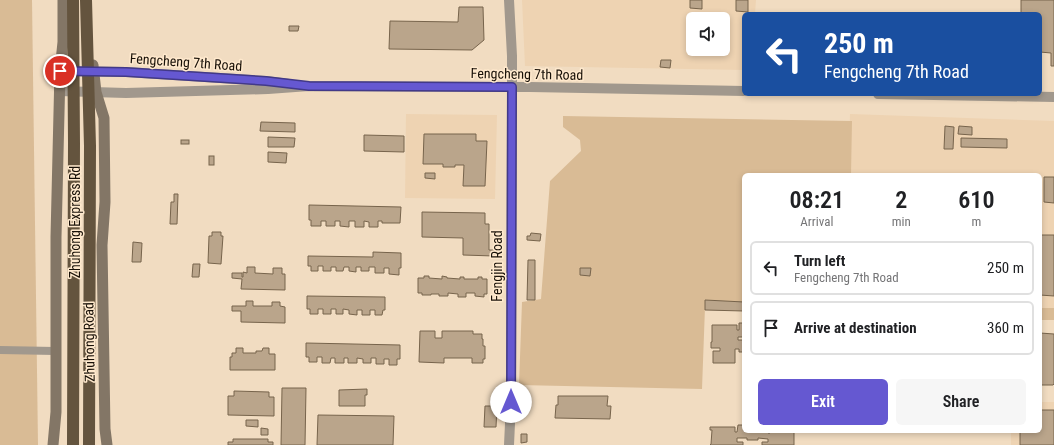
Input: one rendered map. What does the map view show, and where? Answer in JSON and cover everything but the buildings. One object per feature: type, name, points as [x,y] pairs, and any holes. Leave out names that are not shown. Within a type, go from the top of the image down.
[{"type":"highway","name":"Zhuhong Express Rd","points":[[73,0],[73,445]]},
{"type":"highway","name":"Zhuhong Express Rd","points":[[86,0],[90,146],[89,445]]},
{"type":"main road","points":[[53,445],[56,412],[55,351],[59,91],[63,42],[63,0]]},
{"type":"main road","name":"Zhuhong Road","points":[[92,0],[93,72],[96,92],[104,118],[105,202],[102,246],[105,430],[107,445]]},
{"type":"street","name":"Fengjin Road","points":[[509,0],[512,56],[511,402],[509,445]]},
{"type":"street","name":"Fengcheng 7th Road","points":[[60,71],[126,72],[266,81],[309,86]]},
{"type":"street","name":"Fengcheng 7th Road","points":[[59,91],[126,93],[268,90],[309,86],[512,87],[742,91]]},
{"type":"street","points":[[966,96],[1054,98]]},
{"type":"street","points":[[0,350],[55,351]]},
{"type":"shaded area","points":[[0,0],[32,0],[38,445],[0,445]]},
{"type":"shaded area","points":[[522,0],[756,0],[755,12],[742,12],[742,70],[525,66]]},
{"type":"shaded area","points":[[406,114],[497,115],[495,199],[405,198]]},
{"type":"shaded area","points":[[850,114],[1054,121],[1054,308],[1042,308],[1042,173],[848,173]]},
{"type":"shaded area","points":[[563,116],[852,121],[851,173],[742,173],[742,307],[705,307],[702,389],[519,385],[522,302],[541,299],[550,181],[581,151],[580,140],[563,127]]},
{"type":"shaded area","points":[[1042,308],[1054,308],[1054,320],[1042,320]]},
{"type":"shaded area","points":[[1042,402],[1054,402],[1054,445],[1011,445],[1011,433],[1042,433]]},
{"type":"route","points":[[60,71],[126,72],[266,81],[309,86],[512,87],[511,402]]}]
